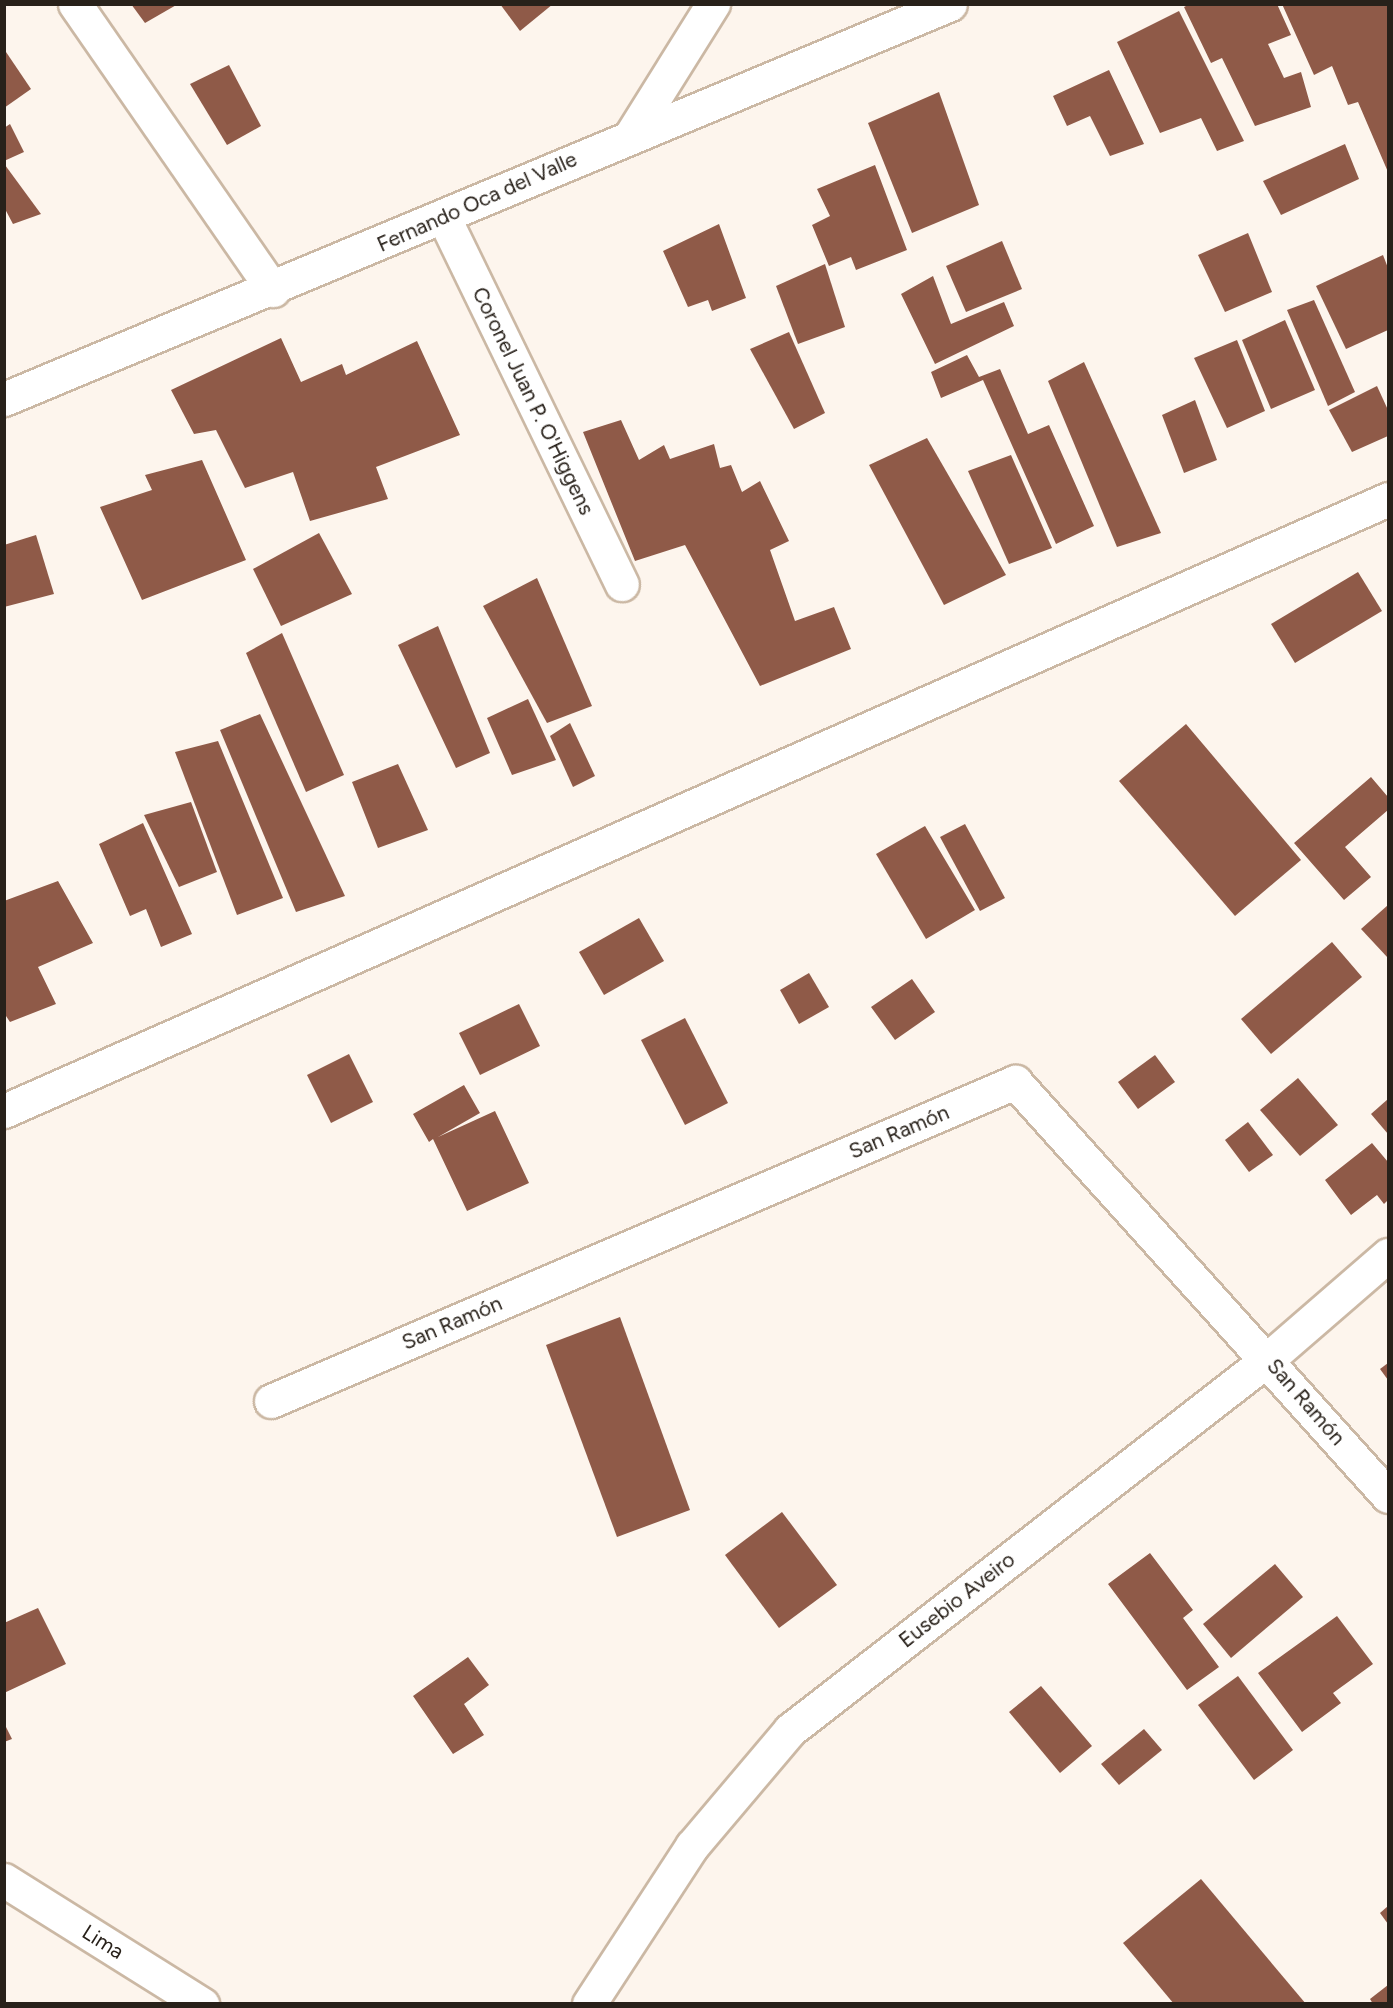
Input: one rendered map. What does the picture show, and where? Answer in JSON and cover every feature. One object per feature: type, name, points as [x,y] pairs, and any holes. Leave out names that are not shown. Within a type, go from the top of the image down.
[{"type":"street","points":[[75,4],[273,290]]},
{"type":"street","points":[[631,135],[713,4]]},
{"type":"street","name":"Fernando Oca del Valle","points":[[4,399],[273,290],[444,218],[631,135],[950,4]]},
{"type":"street","name":"Coronel Juan P. O'Higgens","points":[[444,218],[622,584]]},
{"type":"street","points":[[4,1111],[1389,499]]},
{"type":"street","name":"San Ramón","points":[[271,1401],[1015,1082],[1268,1359],[1389,1496]]},
{"type":"street","name":"Eusebio Aveiro","points":[[589,2004],[692,1846],[790,1730],[1268,1359],[1389,1255]]},
{"type":"street","name":"Lima","points":[[4,1880],[202,2004]]},
{"type":"building","points":[[131,4],[178,4],[145,23]]},
{"type":"building","points":[[500,4],[553,4],[520,31]]},
{"type":"building","points":[[1190,4],[1277,4],[1291,35],[1268,44],[1284,78],[1301,72],[1311,107],[1255,126],[1222,58],[1211,63],[1184,7]]},
{"type":"building","points":[[1282,4],[1388,4],[1388,172],[1358,102],[1348,105],[1332,66],[1314,75]]},
{"type":"building","points":[[1179,11],[1244,141],[1217,151],[1201,118],[1160,133],[1117,42]]},
{"type":"building","points":[[4,49],[31,89],[4,108]]},
{"type":"building","points":[[229,65],[261,126],[227,145],[190,84]]},
{"type":"building","points":[[1109,70],[1144,144],[1110,156],[1090,116],[1067,126],[1053,96]]},
{"type":"building","points":[[939,92],[979,205],[912,233],[868,123]]},
{"type":"building","points":[[10,124],[24,152],[4,161],[4,128]]},
{"type":"building","points":[[1345,144],[1359,179],[1281,215],[1263,181]]},
{"type":"building","points":[[5,165],[41,214],[13,224],[5,209]]},
{"type":"building","points":[[875,165],[907,250],[856,270],[851,257],[829,266],[812,225],[830,216],[817,189]]},
{"type":"building","points":[[719,224],[746,298],[712,311],[708,300],[688,307],[663,251]]},
{"type":"building","points":[[1248,233],[1272,292],[1225,312],[1198,255]]},
{"type":"building","points":[[1002,241],[1022,289],[966,312],[946,266]]},
{"type":"building","points":[[1383,255],[1388,268],[1388,330],[1346,349],[1316,286]]},
{"type":"building","points":[[825,264],[845,327],[798,344],[776,286]]},
{"type":"building","points":[[933,276],[951,324],[1004,302],[1014,326],[935,364],[901,294]]},
{"type":"building","points":[[1314,300],[1355,392],[1328,406],[1287,310]]},
{"type":"building","points":[[1285,320],[1315,390],[1271,409],[1242,340]]},
{"type":"building","points":[[789,332],[825,413],[794,429],[750,349]]},
{"type":"building","points":[[281,338],[301,382],[342,364],[346,375],[417,341],[460,435],[376,467],[388,499],[310,521],[293,472],[245,488],[216,430],[194,434],[171,390]]},
{"type":"building","points":[[1237,340],[1265,411],[1227,428],[1194,358]]},
{"type":"building","points":[[967,355],[979,377],[1000,369],[1028,434],[1049,425],[1094,526],[1056,544],[983,380],[941,398],[931,372]]},
{"type":"building","points":[[1084,362],[1161,533],[1117,547],[1048,381]]},
{"type":"building","points":[[1377,386],[1388,410],[1388,436],[1352,452],[1329,410]]},
{"type":"building","points":[[1195,400],[1217,460],[1184,473],[1162,415]]},
{"type":"building","points":[[621,420],[639,460],[664,445],[670,459],[714,444],[720,468],[731,465],[742,492],[760,481],[789,541],[770,550],[795,621],[834,607],[851,649],[760,686],[685,545],[635,561],[583,432]]},
{"type":"building","points":[[927,438],[1006,575],[944,605],[869,465]]},
{"type":"building","points":[[1011,455],[1052,548],[1009,564],[968,471]]},
{"type":"building","points":[[202,460],[246,560],[142,600],[100,507],[152,490],[145,475]]},
{"type":"building","points":[[319,533],[352,594],[281,626],[253,569]]},
{"type":"building","points":[[36,535],[54,594],[4,607],[4,545]]},
{"type":"building","points":[[1358,572],[1382,611],[1295,663],[1271,624]]},
{"type":"building","points":[[537,578],[592,706],[547,723],[483,606]]},
{"type":"building","points":[[438,626],[490,753],[456,768],[398,645]]},
{"type":"building","points":[[282,633],[344,775],[306,792],[246,653]]},
{"type":"building","points":[[528,699],[556,760],[512,775],[487,718]]},
{"type":"building","points":[[260,714],[345,896],[296,912],[220,730]]},
{"type":"building","points":[[570,723],[595,776],[573,787],[550,736]]},
{"type":"building","points":[[1186,724],[1301,860],[1235,916],[1119,781]]},
{"type":"building","points":[[218,741],[283,898],[237,915],[175,752]]},
{"type":"building","points":[[398,764],[428,830],[378,848],[352,782]]},
{"type":"building","points":[[1371,777],[1388,797],[1388,810],[1345,847],[1371,877],[1344,900],[1294,843]]},
{"type":"building","points":[[191,802],[217,872],[179,887],[144,815]]},
{"type":"building","points":[[143,823],[192,934],[161,947],[146,909],[130,916],[99,844]]},
{"type":"building","points":[[965,824],[1005,898],[980,911],[940,837]]},
{"type":"building","points":[[925,826],[975,910],[926,939],[876,854]]},
{"type":"building","points":[[58,881],[93,943],[38,967],[56,1004],[10,1022],[4,1013],[4,901]]},
{"type":"building","points":[[1388,905],[1388,958],[1361,929]]},
{"type":"building","points":[[639,918],[664,961],[604,995],[579,952]]},
{"type":"building","points":[[1332,942],[1362,977],[1271,1054],[1241,1019]]},
{"type":"building","points":[[809,973],[829,1007],[799,1024],[780,990]]},
{"type":"building","points":[[912,979],[935,1012],[895,1040],[871,1007]]},
{"type":"building","points":[[519,1004],[540,1046],[480,1075],[459,1033]]},
{"type":"building","points":[[685,1018],[728,1103],[685,1125],[641,1040]]},
{"type":"building","points":[[349,1054],[373,1102],[331,1123],[307,1075]]},
{"type":"building","points":[[1155,1055],[1175,1082],[1138,1109],[1118,1082]]},
{"type":"building","points":[[1298,1078],[1338,1125],[1300,1156],[1260,1110]]},
{"type":"building","points":[[464,1085],[480,1113],[438,1137],[495,1111],[529,1183],[467,1211],[433,1139],[429,1142],[413,1114]]},
{"type":"building","points":[[1388,1099],[1388,1134],[1371,1114]]},
{"type":"building","points":[[1248,1122],[1273,1155],[1249,1172],[1225,1140]]},
{"type":"building","points":[[1372,1143],[1388,1162],[1388,1200],[1384,1204],[1377,1195],[1351,1215],[1325,1180]]},
{"type":"building","points":[[620,1317],[690,1510],[617,1537],[546,1345]]},
{"type":"building","points":[[1388,1363],[1388,1380],[1380,1369]]},
{"type":"building","points":[[782,1512],[837,1585],[779,1628],[725,1555]]},
{"type":"building","points":[[1150,1553],[1193,1610],[1183,1618],[1219,1667],[1187,1690],[1108,1584]]},
{"type":"building","points":[[1275,1564],[1303,1597],[1231,1658],[1203,1624]]},
{"type":"building","points":[[38,1608],[66,1664],[4,1693],[4,1623]]},
{"type":"building","points":[[1337,1616],[1373,1664],[1333,1693],[1341,1703],[1302,1732],[1258,1673]]},
{"type":"building","points":[[468,1657],[489,1685],[464,1704],[484,1735],[453,1754],[413,1696]]},
{"type":"building","points":[[1238,1676],[1293,1750],[1254,1780],[1198,1705]]},
{"type":"building","points":[[1041,1686],[1092,1746],[1060,1773],[1009,1712]]},
{"type":"building","points":[[4,1723],[12,1739],[4,1742]]},
{"type":"building","points":[[1144,1729],[1162,1750],[1119,1785],[1101,1764]]},
{"type":"building","points":[[1201,1879],[1306,2004],[1174,2004],[1123,1943]]},
{"type":"building","points":[[1388,1906],[1388,1924],[1380,1913]]},
{"type":"building","points":[[1388,1985],[1388,2004],[1373,2004],[1370,1999]]}]
